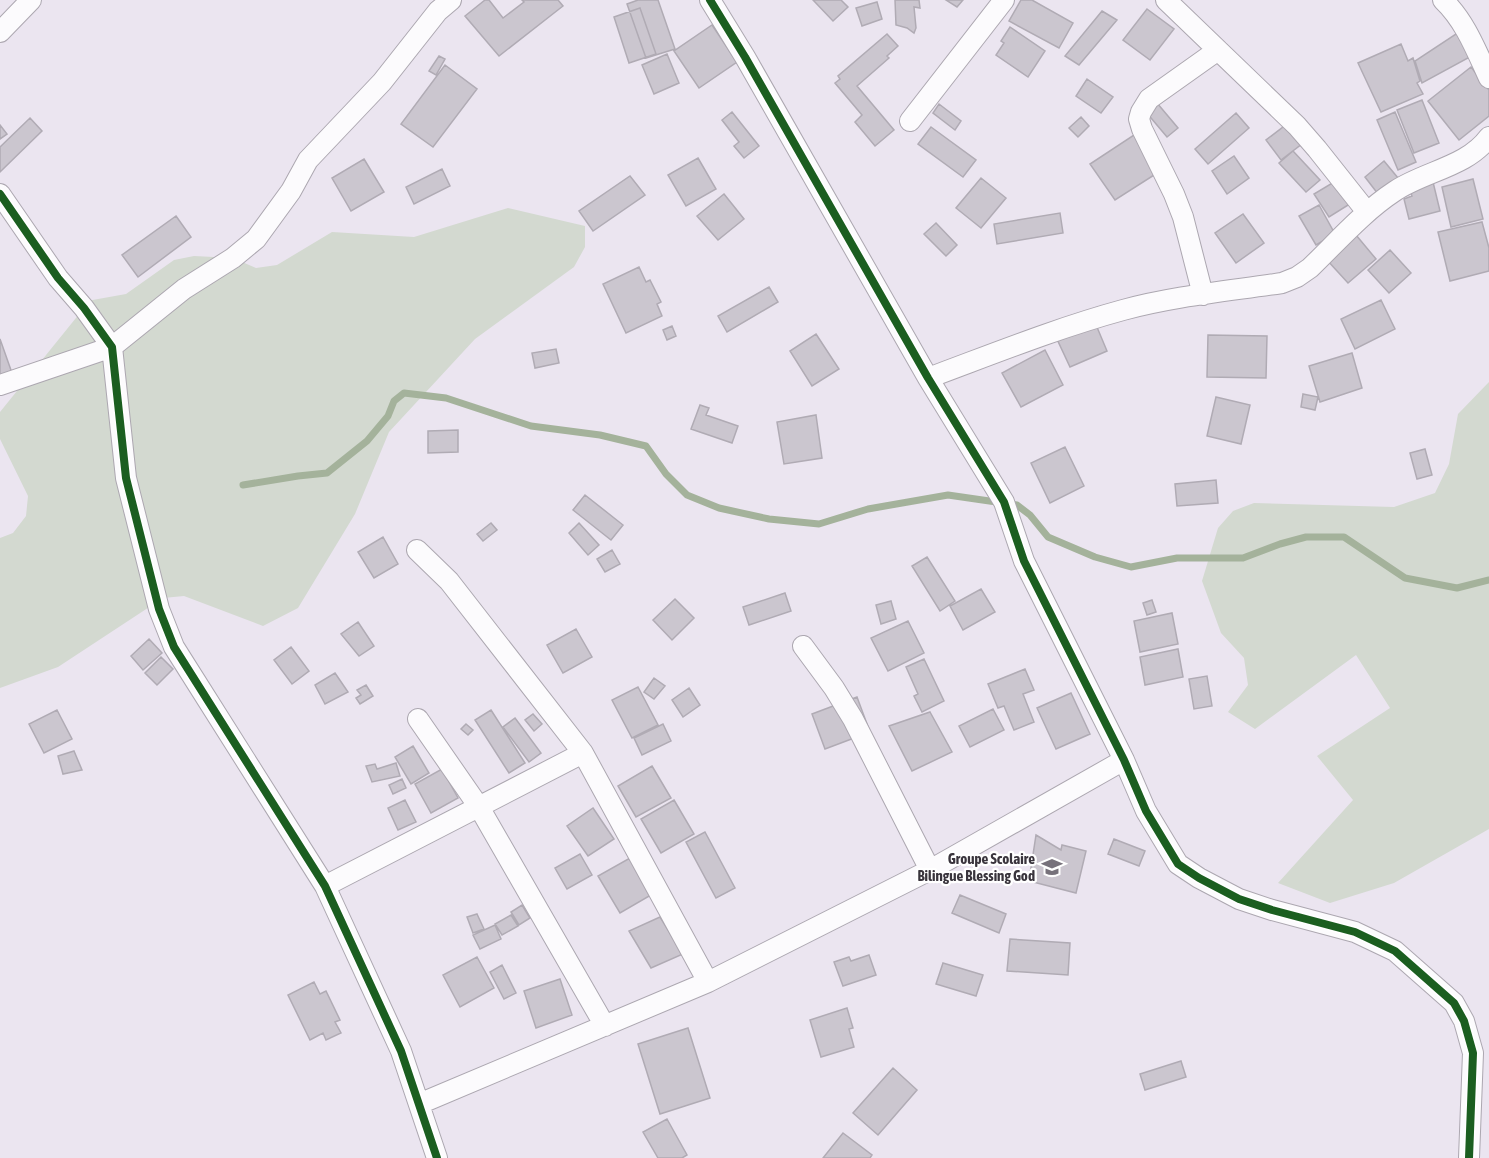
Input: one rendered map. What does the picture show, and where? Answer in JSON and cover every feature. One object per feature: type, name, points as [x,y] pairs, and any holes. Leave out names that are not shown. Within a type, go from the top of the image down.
[{"type":"street","points":[[0,32],[31,0]]},
{"type":"street","points":[[0,385],[112,347],[184,289],[233,258],[256,239],[291,191],[308,160],[382,81],[438,12],[451,0]]},
{"type":"street","points":[[710,0],[745,57],[928,378],[1004,502],[1024,561],[1124,760],[1146,811],[1178,864],[1239,899],[1355,932],[1395,951],[1454,1003],[1464,1021],[1473,1053],[1469,1158]]},
{"type":"street","points":[[910,121],[1004,0]]},
{"type":"street","points":[[1166,0],[1297,126],[1367,212]]},
{"type":"street","points":[[1443,0],[1467,30],[1489,78]]},
{"type":"street","points":[[1203,295],[1183,217],[1142,129],[1140,119],[1141,112],[1149,99],[1218,50]]},
{"type":"street","points":[[928,378],[1050,333],[1124,310],[1164,301],[1282,283],[1297,277],[1310,268],[1382,200],[1418,178],[1462,161],[1476,151],[1489,137]]},
{"type":"street","points":[[0,194],[58,278],[84,308],[112,347],[126,478],[159,609],[174,647],[325,886],[401,1051],[437,1158]]},
{"type":"street","points":[[417,550],[449,580],[583,753],[708,982]]},
{"type":"street","points":[[803,646],[844,703],[930,870]]},
{"type":"street","points":[[418,719],[479,807],[605,1026]]},
{"type":"street","points":[[325,886],[583,753]]},
{"type":"street","points":[[420,1104],[708,982],[930,870],[1124,760]]},
{"type":"shaded area","points":[[508,208],[585,226],[585,247],[574,267],[475,339],[389,432],[355,514],[298,608],[263,626],[184,596],[163,598],[58,667],[0,688],[0,538],[13,533],[26,516],[28,496],[0,439],[0,412],[84,308],[87,301],[126,294],[174,260],[194,256],[233,258],[256,268],[277,265],[332,232],[414,237]]},
{"type":"shaded area","points":[[1489,382],[1489,829],[1394,883],[1330,903],[1278,883],[1353,800],[1317,756],[1390,708],[1356,655],[1255,729],[1228,712],[1248,685],[1244,658],[1221,633],[1202,581],[1218,528],[1233,511],[1254,503],[1394,507],[1435,493],[1449,464],[1458,414]]},
{"type":"building","points":[[485,0],[489,0],[503,18],[524,2],[522,0],[558,0],[563,6],[499,56],[465,16]]},
{"type":"building","points":[[638,0],[658,0],[675,49],[646,58],[627,4]]},
{"type":"building","points":[[813,0],[841,0],[848,7],[833,21]]},
{"type":"building","points":[[895,0],[919,0],[920,8],[914,7],[916,28],[914,33],[896,25]]},
{"type":"building","points":[[946,0],[963,0],[957,7]]},
{"type":"building","points":[[1021,0],[1032,0],[1073,23],[1059,48],[1009,21]]},
{"type":"building","points":[[877,2],[882,19],[862,26],[856,8]]},
{"type":"building","points":[[640,8],[656,54],[629,63],[614,17]]},
{"type":"building","points":[[1147,9],[1174,29],[1150,60],[1123,40]]},
{"type":"building","points":[[1102,11],[1117,20],[1079,65],[1065,56]]},
{"type":"building","points":[[712,25],[737,62],[699,88],[674,51]]},
{"type":"building","points":[[1010,27],[1045,51],[1028,77],[996,55]]},
{"type":"building","points":[[1465,28],[1479,52],[1422,83],[1415,61]]},
{"type":"building","points":[[887,34],[898,46],[887,56],[889,58],[857,86],[894,130],[875,146],[855,122],[862,115],[835,83],[840,79],[838,76]]},
{"type":"building","points":[[1401,44],[1408,61],[1413,58],[1420,81],[1417,83],[1423,94],[1381,112],[1358,63]]},
{"type":"building","points":[[667,54],[679,83],[654,94],[642,65]]},
{"type":"building","points":[[439,56],[445,59],[436,75],[429,71]]},
{"type":"building","points":[[445,65],[477,89],[433,147],[401,124]]},
{"type":"building","points":[[1471,67],[1489,90],[1489,116],[1459,140],[1428,101]]},
{"type":"building","points":[[1087,79],[1113,97],[1101,113],[1076,96]]},
{"type":"building","points":[[1422,100],[1439,143],[1414,153],[1397,110]]},
{"type":"building","points":[[1157,103],[1178,128],[1167,137],[1146,112]]},
{"type":"building","points":[[939,104],[961,121],[955,130],[933,113]]},
{"type":"building","points":[[732,112],[759,146],[744,158],[734,146],[739,142],[722,120]]},
{"type":"building","points":[[1395,112],[1416,162],[1398,170],[1377,120]]},
{"type":"building","points":[[1236,113],[1249,128],[1208,164],[1195,149]]},
{"type":"building","points":[[1081,117],[1089,126],[1078,137],[1069,128]]},
{"type":"building","points":[[1296,117],[1311,137],[1281,160],[1266,140]]},
{"type":"building","points":[[30,118],[42,131],[0,172],[0,147]]},
{"type":"building","points":[[0,125],[7,134],[0,139]]},
{"type":"building","points":[[931,127],[976,160],[963,177],[918,144]]},
{"type":"building","points":[[1137,133],[1162,170],[1115,200],[1090,164]]},
{"type":"building","points":[[1293,151],[1320,180],[1306,192],[1279,163]]},
{"type":"building","points":[[1234,156],[1249,178],[1227,194],[1212,171]]},
{"type":"building","points":[[698,158],[716,189],[686,206],[668,175]]},
{"type":"building","points":[[364,159],[384,192],[351,211],[332,178]]},
{"type":"building","points":[[1384,161],[1398,178],[1378,194],[1365,177]]},
{"type":"building","points":[[442,169],[450,186],[414,204],[406,187]]},
{"type":"building","points":[[630,176],[645,195],[593,231],[579,211]]},
{"type":"building","points":[[981,178],[1006,198],[981,228],[956,208]]},
{"type":"building","points":[[1339,179],[1353,202],[1329,217],[1314,194]]},
{"type":"building","points":[[1473,179],[1483,219],[1451,227],[1442,187]]},
{"type":"building","points":[[1433,182],[1440,211],[1409,219],[1404,199],[1412,196],[1409,188]]},
{"type":"building","points":[[724,194],[744,219],[718,240],[697,216]]},
{"type":"building","points":[[1319,205],[1335,234],[1316,245],[1299,216]]},
{"type":"building","points":[[1060,213],[1063,233],[997,244],[994,224]]},
{"type":"building","points":[[1243,214],[1264,243],[1236,263],[1215,233]]},
{"type":"building","points":[[176,216],[191,237],[138,277],[122,255]]},
{"type":"building","points":[[1482,222],[1489,248],[1489,271],[1450,281],[1438,232]]},
{"type":"building","points":[[936,223],[957,245],[946,256],[924,234]]},
{"type":"building","points":[[1356,235],[1376,259],[1348,283],[1327,260]]},
{"type":"building","points":[[1390,250],[1411,273],[1389,293],[1368,270]]},
{"type":"building","points":[[639,267],[646,282],[650,280],[661,302],[657,304],[662,316],[626,333],[603,284]]},
{"type":"building","points":[[769,287],[778,302],[727,332],[718,316]]},
{"type":"building","points":[[1381,300],[1395,329],[1355,349],[1341,319]]},
{"type":"building","points":[[1094,320],[1107,351],[1070,367],[1056,337]]},
{"type":"building","points":[[672,326],[676,336],[667,340],[663,330]]},
{"type":"building","points":[[816,334],[839,369],[812,386],[790,351]]},
{"type":"building","points":[[1208,335],[1267,336],[1266,378],[1207,377]]},
{"type":"building","points":[[0,339],[12,373],[0,377]]},
{"type":"building","points":[[556,349],[559,363],[535,368],[532,353]]},
{"type":"building","points":[[1045,350],[1063,385],[1021,407],[1002,373]]},
{"type":"building","points":[[1352,353],[1362,388],[1320,402],[1309,366]]},
{"type":"building","points":[[1303,394],[1318,397],[1315,410],[1301,407]]},
{"type":"building","points":[[1216,397],[1250,405],[1241,444],[1207,436]]},
{"type":"building","points":[[700,405],[709,408],[706,415],[738,426],[732,443],[691,429]]},
{"type":"building","points":[[816,415],[822,458],[784,464],[777,422]]},
{"type":"building","points":[[458,430],[458,452],[428,453],[428,431]]},
{"type":"building","points":[[1065,447],[1084,486],[1050,503],[1031,463]]},
{"type":"building","points":[[1425,449],[1432,475],[1417,479],[1410,453]]},
{"type":"building","points":[[1216,480],[1218,503],[1177,506],[1175,484]]},
{"type":"building","points":[[585,495],[623,525],[611,540],[573,510]]},
{"type":"building","points":[[491,523],[497,530],[483,541],[477,534]]},
{"type":"building","points":[[579,523],[599,545],[588,555],[569,533]]},
{"type":"building","points":[[383,537],[398,564],[374,578],[358,552]]},
{"type":"building","points":[[612,550],[620,564],[605,572],[597,559]]},
{"type":"building","points":[[927,557],[955,601],[940,611],[912,566]]},
{"type":"building","points":[[981,589],[995,612],[963,630],[950,606]]},
{"type":"building","points":[[785,593],[791,611],[749,625],[743,607]]},
{"type":"building","points":[[675,599],[694,618],[672,640],[653,620]]},
{"type":"building","points":[[1152,600],[1156,612],[1147,615],[1143,603]]},
{"type":"building","points":[[891,601],[896,619],[881,624],[876,605]]},
{"type":"building","points":[[1172,613],[1178,644],[1140,652],[1134,621]]},
{"type":"building","points":[[908,621],[924,653],[888,671],[871,638]]},
{"type":"building","points":[[358,622],[374,646],[359,656],[341,634]]},
{"type":"building","points":[[576,629],[592,657],[563,673],[547,645]]},
{"type":"building","points":[[149,639],[162,653],[143,670],[131,656]]},
{"type":"building","points":[[291,647],[309,671],[292,684],[274,660]]},
{"type":"building","points":[[1178,649],[1183,677],[1145,685],[1140,657]]},
{"type":"building","points":[[161,657],[173,669],[157,685],[145,673]]},
{"type":"building","points":[[924,659],[944,701],[922,712],[914,696],[918,694],[906,667]]},
{"type":"building","points":[[1025,669],[1034,690],[1023,694],[1034,722],[1014,730],[1004,706],[998,708],[988,684]]},
{"type":"building","points":[[335,673],[348,692],[325,704],[315,685]]},
{"type":"building","points":[[1207,676],[1212,706],[1194,709],[1189,679]]},
{"type":"building","points":[[654,678],[665,686],[654,699],[644,692]]},
{"type":"building","points":[[366,685],[373,696],[360,704],[356,698],[361,695],[357,690]]},
{"type":"building","points":[[638,687],[658,725],[632,738],[612,700]]},
{"type":"building","points":[[689,688],[700,705],[683,717],[672,700]]},
{"type":"building","points":[[1071,693],[1090,734],[1056,749],[1037,708]]},
{"type":"building","points":[[857,697],[870,732],[825,749],[812,714]]},
{"type":"building","points":[[993,709],[1004,730],[970,747],[959,726]]},
{"type":"building","points":[[57,710],[72,739],[44,753],[29,724]]},
{"type":"building","points":[[491,710],[525,763],[509,773],[475,720]]},
{"type":"building","points":[[930,712],[952,752],[912,771],[889,726]]},
{"type":"building","points":[[533,714],[542,724],[534,731],[525,720]]},
{"type":"building","points":[[515,718],[541,753],[529,762],[503,727]]},
{"type":"building","points":[[466,724],[473,730],[468,735],[461,729]]},
{"type":"building","points":[[663,724],[671,741],[642,755],[634,738]]},
{"type":"building","points":[[413,746],[429,773],[411,784],[395,757]]},
{"type":"building","points":[[74,751],[82,770],[63,774],[58,756]]},
{"type":"building","points":[[396,763],[400,776],[372,782],[366,766],[375,764],[377,769]]},
{"type":"building","points":[[652,766],[671,798],[636,817],[618,786]]},
{"type":"building","points":[[442,769],[458,798],[431,813],[415,784]]},
{"type":"building","points":[[402,779],[406,788],[393,794],[389,785]]},
{"type":"building","points":[[405,800],[416,822],[398,830],[388,808]]},
{"type":"building","points":[[674,800],[694,834],[661,853],[641,819]]},
{"type":"building","points":[[593,808],[614,839],[588,856],[567,826]]},
{"type":"building","points":[[705,832],[735,888],[716,898],[686,842]]},
{"type":"building","points":[[1036,835],[1061,850],[1062,845],[1086,851],[1076,893],[1029,881]]},
{"type":"building","points":[[1114,839],[1145,851],[1139,866],[1108,854]]},
{"type":"building","points":[[580,854],[592,875],[567,889],[555,868]]},
{"type":"building","points":[[630,858],[651,895],[620,913],[598,876]]},
{"type":"building","points":[[960,895],[1006,914],[999,933],[952,913]]},
{"type":"building","points":[[522,905],[530,918],[519,925],[511,912]]},
{"type":"building","points":[[477,914],[484,929],[473,933],[467,917]]},
{"type":"building","points":[[511,915],[518,926],[502,935],[495,924]]},
{"type":"building","points":[[660,917],[683,954],[651,968],[629,931]]},
{"type":"building","points":[[495,925],[501,939],[480,949],[473,935]]},
{"type":"building","points":[[1010,939],[1070,943],[1068,975],[1007,971]]},
{"type":"building","points":[[869,955],[876,975],[843,986],[834,962],[849,957],[851,961]]},
{"type":"building","points":[[477,957],[494,988],[460,1007],[443,975]]},
{"type":"building","points":[[943,963],[983,975],[976,996],[936,984]]},
{"type":"building","points":[[502,965],[516,993],[504,999],[490,972]]},
{"type":"building","points":[[560,979],[572,1015],[536,1028],[524,991]]},
{"type":"building","points":[[314,982],[320,994],[326,991],[340,1020],[335,1022],[341,1033],[326,1040],[323,1033],[310,1040],[288,995]]},
{"type":"building","points":[[847,1008],[853,1028],[849,1029],[854,1047],[821,1057],[810,1020]]},
{"type":"building","points":[[688,1028],[710,1098],[660,1114],[638,1044]]},
{"type":"building","points":[[1181,1061],[1186,1077],[1145,1090],[1140,1074]]},
{"type":"building","points":[[893,1068],[917,1090],[878,1135],[853,1113]]},
{"type":"building","points":[[667,1119],[687,1155],[682,1158],[658,1158],[643,1132]]},
{"type":"building","points":[[843,1133],[872,1155],[870,1158],[823,1158]]},
{"type":"waterway","points":[[243,485],[327,473],[367,441],[388,416],[394,401],[404,393],[446,398],[531,426],[600,435],[646,446],[666,474],[687,495],[719,508],[769,519],[819,524],[868,509],[948,495],[1017,505],[1030,515],[1048,537],[1095,557],[1131,567],[1177,558],[1243,558],[1306,537],[1344,537],[1405,578],[1457,588],[1489,580]]},
{"type":"cycle path","points":[[710,0],[745,57],[928,378],[1004,502],[1024,561],[1124,760],[1146,811],[1178,864],[1239,899],[1355,932],[1395,951],[1454,1003],[1464,1021],[1473,1053],[1469,1158]]},
{"type":"cycle path","points":[[0,194],[58,278],[84,308],[112,347],[126,478],[159,609],[174,647],[325,886],[401,1051],[437,1158]]},
{"type":"place","name":"Groupe Scolaire Bilingue Blessing God","points":[[1052,867]]}]
